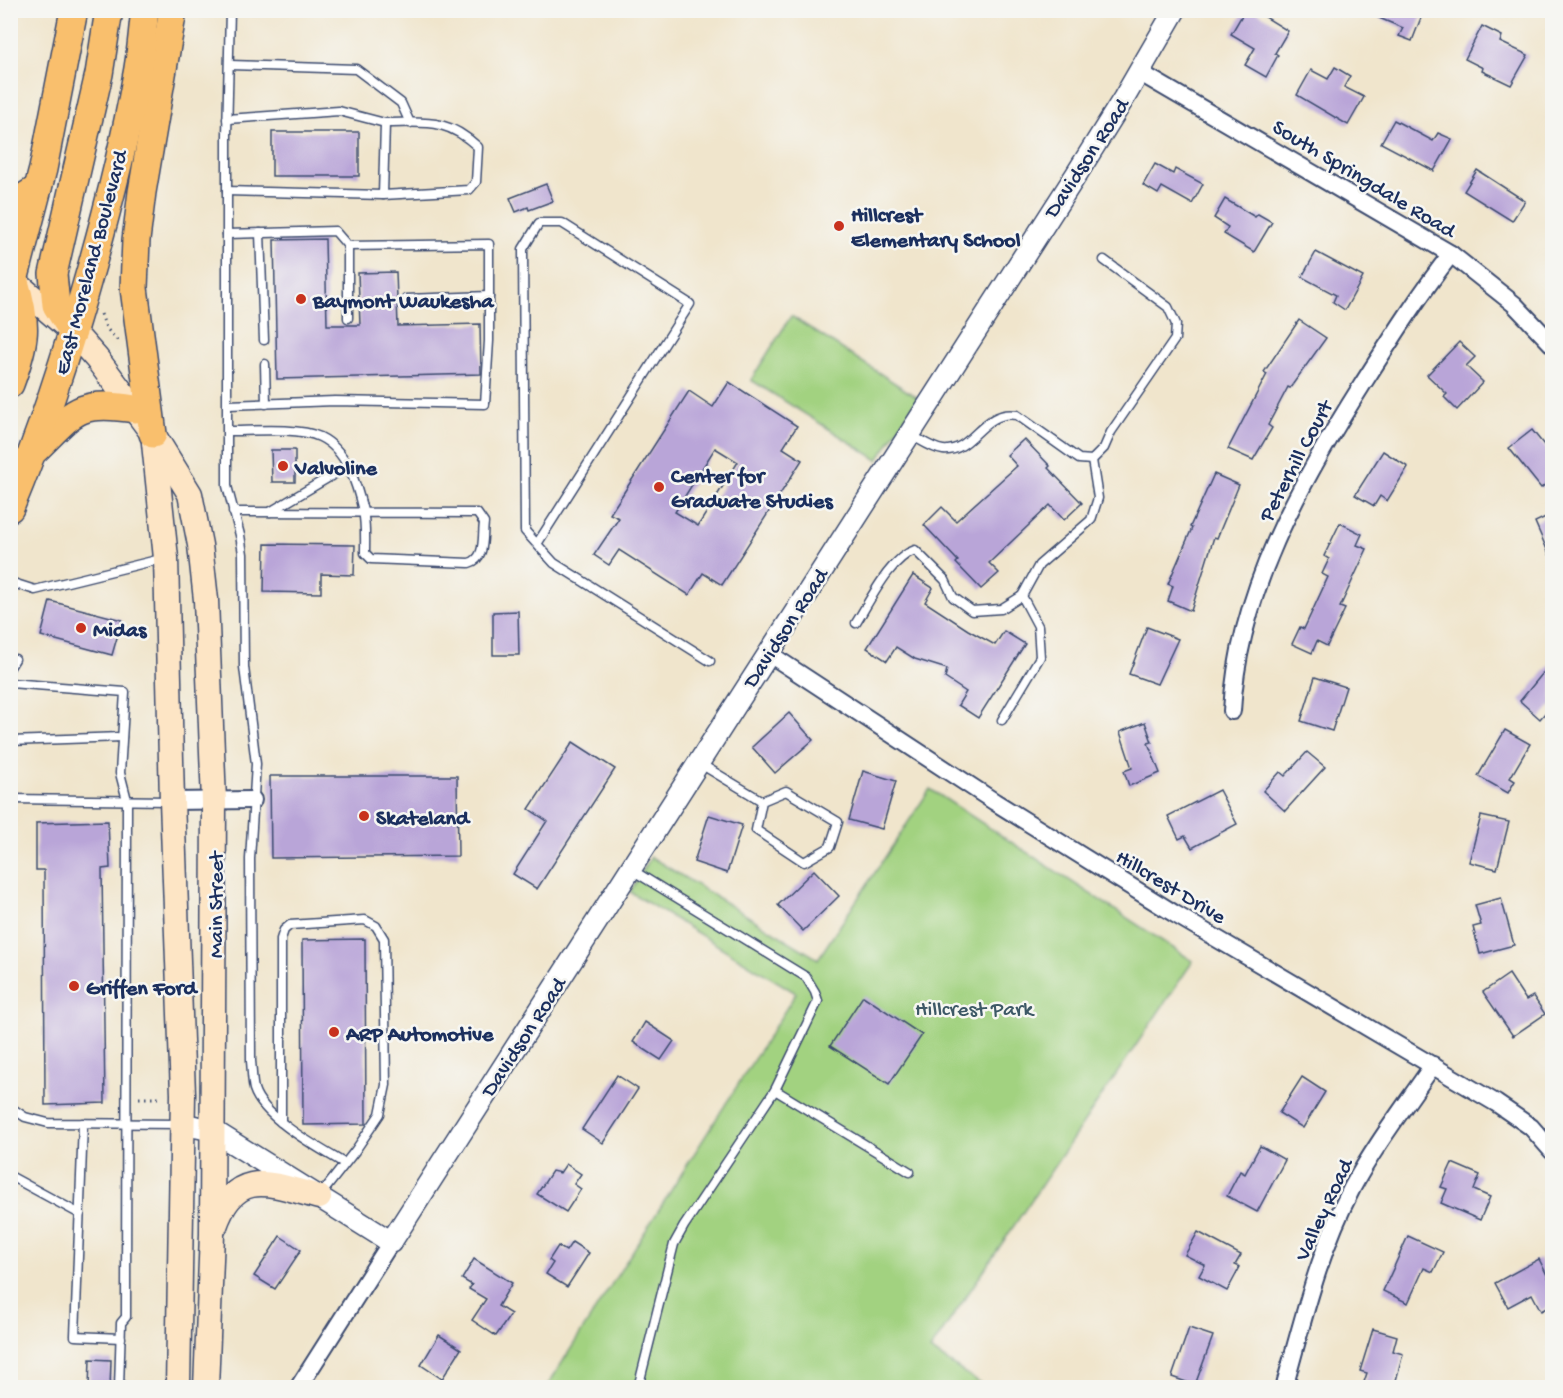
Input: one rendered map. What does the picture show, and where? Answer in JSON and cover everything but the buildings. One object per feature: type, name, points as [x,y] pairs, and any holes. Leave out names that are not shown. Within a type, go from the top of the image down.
[{"type":"main road","points":[[10,384],[25,332],[23,308],[12,285],[38,188],[74,10]]},
{"type":"main road","points":[[73,333],[56,304],[53,274],[99,74],[109,10]]},
{"type":"main road","name":"East Moreland Boulevard","points":[[10,508],[33,452],[73,333],[118,162],[137,77],[145,10]]},
{"type":"main road","points":[[153,434],[134,288],[136,240],[173,10]]},
{"type":"main road","points":[[10,206],[38,188]]},
{"type":"main road","name":"Main Street","points":[[12,285],[73,333],[98,359],[135,409],[190,494],[200,545],[206,600],[214,802],[212,1234],[206,1388]]},
{"type":"main road","points":[[33,452],[69,416],[81,409],[109,405],[135,409]]},
{"type":"main road","name":"Main Street","points":[[153,434],[166,558],[183,1094],[178,1388]]},
{"type":"main road","points":[[166,558],[177,561],[190,572],[194,620],[207,650]]},
{"type":"main road","points":[[212,1234],[220,1212],[231,1195],[242,1187],[256,1183],[268,1184],[320,1197]]},
{"type":"street","name":"Davidson Road","points":[[298,1388],[1076,175],[1175,10]]},
{"type":"street","name":"South Springdale Road","points":[[1139,72],[1451,254],[1514,304],[1552,344]]},
{"type":"street","name":"Peterhill Court","points":[[1232,711],[1233,680],[1251,607],[1274,547],[1306,480],[1328,438],[1376,362],[1451,254]]},
{"type":"street","name":"Hillcrest Drive","points":[[768,653],[986,796],[1165,908],[1496,1103],[1531,1127],[1552,1151]]},
{"type":"street","points":[[172,801],[253,800]]},
{"type":"street","name":"Valley Road","points":[[1284,1388],[1318,1266],[1334,1226],[1353,1187],[1433,1065]]},
{"type":"street","points":[[182,1124],[212,1130],[391,1242]]},
{"type":"lane","points":[[230,10],[227,118],[227,486],[243,554],[244,667],[255,764],[250,859],[251,1061],[254,1090],[267,1110],[304,1139],[344,1163]]},
{"type":"lane","points":[[230,65],[356,69],[400,103],[410,123]]},
{"type":"lane","points":[[227,118],[339,111],[385,123],[437,123],[464,134],[478,147],[476,182],[469,190],[383,195],[227,190]]},
{"type":"lane","points":[[383,195],[385,123]]},
{"type":"lane","points":[[537,544],[690,304],[562,223],[539,223],[523,249],[525,531],[554,563],[710,661]]},
{"type":"lane","points":[[227,234],[334,231],[348,246],[348,318]]},
{"type":"lane","points":[[260,233],[264,340]]},
{"type":"lane","points":[[228,405],[335,401],[485,404],[489,341],[489,244],[348,246]]},
{"type":"lane","points":[[908,434],[943,450],[960,448],[987,422],[1007,413],[1017,415],[1079,459],[1092,460],[1104,448],[1111,432],[1175,339],[1176,324],[1168,308],[1104,260]]},
{"type":"lane","points":[[406,299],[489,296]]},
{"type":"lane","points":[[265,364],[266,404]]},
{"type":"lane","points":[[228,431],[291,431],[320,437],[339,453],[348,466],[363,513],[365,553],[371,560],[469,563],[475,562],[481,554],[484,523],[477,513],[363,513],[270,513],[233,512]]},
{"type":"lane","points":[[856,623],[895,563],[906,553],[915,550],[945,580],[953,597],[972,611],[1001,609],[1022,596],[1039,565],[1091,520],[1098,498],[1092,460]]},
{"type":"lane","points":[[270,513],[348,466]]},
{"type":"lane","points":[[10,582],[35,590],[166,558]]},
{"type":"lane","points":[[1002,720],[1040,657],[1038,626],[1022,596]]},
{"type":"lane","points":[[10,683],[125,692],[120,773],[127,800],[128,1123],[126,1317],[121,1323],[119,1388]]},
{"type":"lane","points":[[10,741],[122,737]]},
{"type":"lane","points":[[698,762],[762,801]]},
{"type":"lane","points":[[786,791],[838,822],[830,847],[804,862],[756,830],[762,801],[786,791]]},
{"type":"lane","points":[[10,799],[172,801]]},
{"type":"lane","points":[[630,868],[807,977],[818,1001],[775,1090],[674,1244],[638,1388]]},
{"type":"lane","points":[[281,1122],[281,939],[284,930],[290,925],[365,920],[376,926],[384,939],[386,1085],[381,1114],[320,1197]]},
{"type":"lane","points":[[775,1090],[910,1172]]},
{"type":"lane","points":[[10,1107],[26,1117],[48,1123],[182,1124]]},
{"type":"lane","points":[[83,1123],[75,1336],[121,1338]]},
{"type":"lane","points":[[10,1176],[81,1214]]},
{"type":"path","points":[[100,311],[106,327],[121,344]]},
{"type":"path","points":[[101,330],[106,327]]},
{"type":"path","points":[[128,1098],[161,1098]]},
{"type":"green space","points":[[791,316],[918,398],[878,460],[751,380]]},
{"type":"green space","name":"Hillcrest Park","points":[[930,789],[1193,961],[930,1350],[986,1387],[546,1388],[796,993],[630,892],[651,857],[818,959]]},
{"type":"place","name":"Hillcrest Elementary School","points":[[839,226]]},
{"type":"place","name":"Baymont Waukesha","points":[[301,299]]},
{"type":"place","name":"Valvoline","points":[[283,466]]},
{"type":"place","name":"Center for Graduate Studies","points":[[659,487]]},
{"type":"place","name":"Midas","points":[[81,628]]},
{"type":"place","name":"Skateland","points":[[364,816]]},
{"type":"place","name":"Griffen Ford","points":[[74,986]]},
{"type":"place","name":"ARP Automotive","points":[[334,1032]]}]
